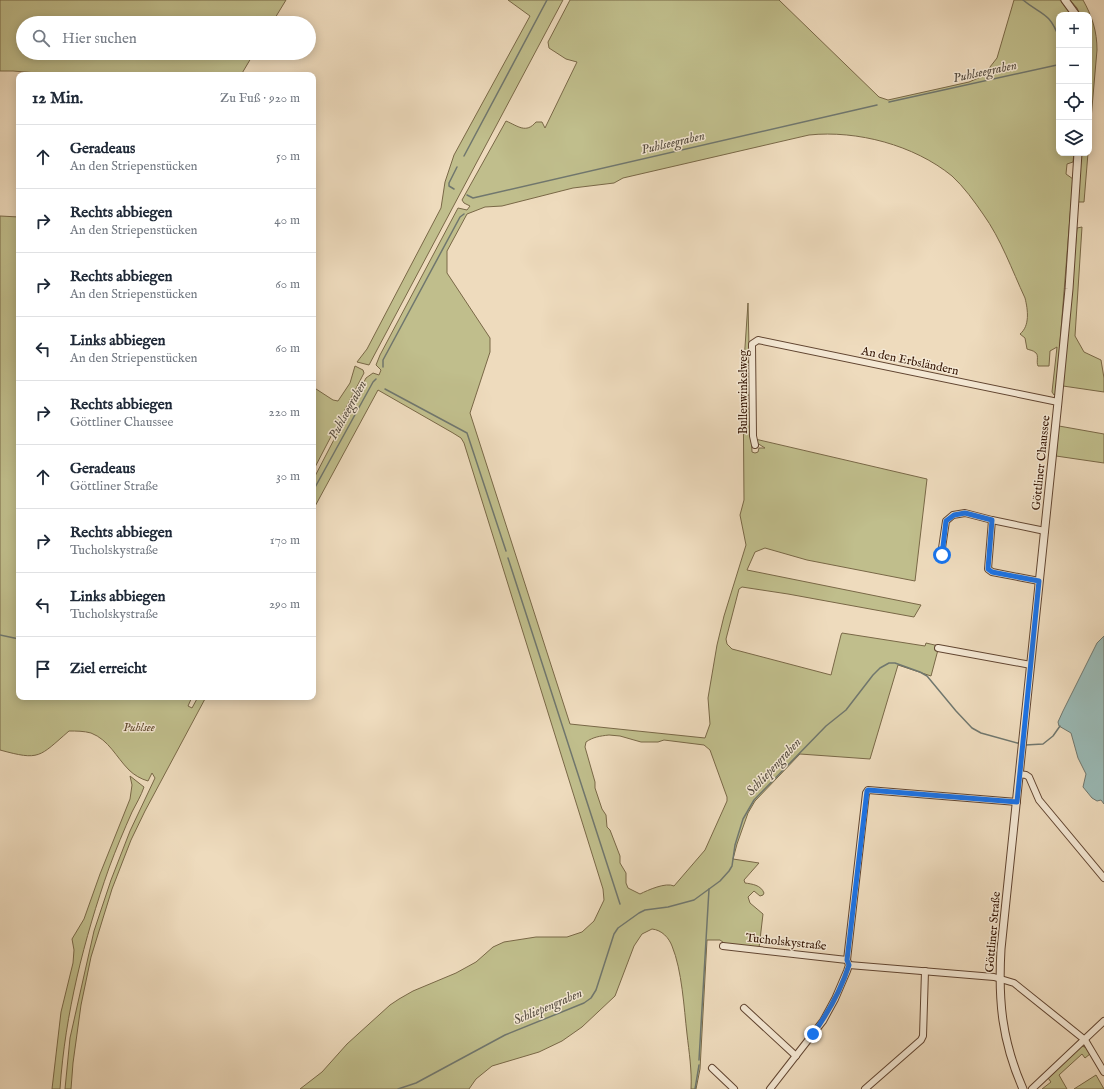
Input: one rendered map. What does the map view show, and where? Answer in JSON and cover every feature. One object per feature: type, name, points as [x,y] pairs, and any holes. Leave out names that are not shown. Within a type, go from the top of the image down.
[{"type":"street","points":[[1065,0],[1074,12]]},
{"type":"street","name":"Göttliner Chaussee","points":[[1019,774],[1069,289],[1078,156]]},
{"type":"street","name":"An den Erbsländern","points":[[758,340],[1058,402]]},
{"type":"street","name":"Bullenwinkelweg","points":[[755,445],[753,436],[752,344],[758,340]]},
{"type":"street","points":[[942,555],[946,521],[954,515],[965,513],[1045,531]]},
{"type":"street","points":[[992,520],[988,569],[992,572],[1039,581]]},
{"type":"street","points":[[938,648],[1031,665]]},
{"type":"street","points":[[1019,774],[1029,777],[1039,800],[1104,878]]},
{"type":"street","name":"Göttliner Straße","points":[[1019,774],[1002,941],[1000,978],[1001,1006],[1007,1042],[1016,1071],[1024,1089]]},
{"type":"street","points":[[770,1089],[813,1034],[828,1012],[848,963],[862,822],[867,791],[1017,802]]},
{"type":"street","name":"Tucholskystraße","points":[[723,946],[848,963],[1000,978],[1014,983],[1085,1040]]},
{"type":"street","points":[[865,1089],[921,1040],[923,1036],[925,971]]},
{"type":"street","points":[[744,1008],[796,1056]]},
{"type":"street","points":[[1032,1089],[1104,1021]]},
{"type":"street","points":[[1085,1040],[1104,1072]]},
{"type":"street","points":[[712,1068],[734,1089]]},
{"type":"green space","points":[[0,0],[286,0],[276,16],[16,16],[16,60],[250,60],[243,72],[0,71]]},
{"type":"green space","points":[[508,0],[563,0],[369,365],[357,362],[367,349],[441,208],[445,182],[454,155],[530,16]]},
{"type":"green space","points":[[570,0],[779,0],[879,97],[888,100],[969,82],[983,76],[997,58],[1014,0],[1060,0],[1070,12],[1056,12],[1056,156],[1074,156],[1073,162],[1067,164],[1066,174],[1073,179],[1056,393],[1054,395],[1052,392],[1057,347],[1050,351],[1049,366],[1038,366],[1037,354],[1034,351],[1027,349],[1025,338],[1020,334],[1027,322],[1025,298],[1001,244],[983,214],[965,189],[952,176],[937,165],[903,148],[884,142],[846,135],[809,135],[623,178],[614,183],[573,188],[502,206],[485,207],[467,214],[447,251],[447,273],[490,338],[490,352],[470,413],[570,724],[705,738],[710,724],[708,698],[717,645],[724,616],[746,545],[740,515],[744,500],[743,376],[748,303],[750,390],[748,404],[750,411],[752,452],[755,453],[758,452],[759,448],[765,448],[757,443],[755,439],[927,479],[915,581],[807,560],[765,548],[755,552],[747,570],[921,605],[914,617],[742,587],[739,589],[726,639],[727,644],[732,649],[831,675],[842,633],[925,646],[926,643],[939,646],[931,676],[898,665],[870,759],[800,754],[755,801],[748,813],[733,859],[759,863],[744,880],[745,883],[753,884],[761,888],[764,893],[760,896],[754,891],[748,897],[750,903],[763,914],[759,948],[727,945],[720,940],[707,940],[700,1069],[696,1089],[691,1089],[690,1061],[684,1001],[678,966],[671,943],[667,937],[659,931],[652,929],[642,934],[634,946],[615,996],[582,1027],[562,1041],[539,1052],[492,1066],[476,1079],[469,1089],[300,1089],[322,1072],[347,1044],[390,1005],[399,999],[413,991],[456,973],[476,962],[493,947],[504,942],[536,937],[567,937],[582,932],[594,921],[604,900],[603,889],[464,443],[461,438],[378,390],[316,504],[316,474],[366,378],[373,373],[379,375],[381,370],[376,365],[380,355],[458,208],[467,210],[470,206],[462,200],[506,121],[522,128],[529,128],[536,122],[542,122],[545,128],[577,62],[566,59],[549,48],[548,42]],"holes":[[[609,735],[620,736],[641,742],[658,742],[664,740],[704,745],[710,750],[727,797],[727,801],[705,850],[674,886],[666,885],[640,894],[628,888],[626,883],[626,873],[620,863],[620,856],[610,830],[607,827],[606,815],[602,809],[595,788],[595,782],[585,747],[586,742],[600,736]]]},
{"type":"green space","points":[[1070,0],[1083,0],[1089,12],[1079,12]]},
{"type":"green space","points":[[1092,21],[1095,30],[1097,50],[1092,108]]},
{"type":"green space","points":[[1081,156],[1088,156],[1084,202],[1078,202]]},
{"type":"green space","name":"Puhlsee","points":[[0,216],[16,217],[16,700],[191,700],[188,706],[192,708],[196,700],[204,700],[145,811],[131,840],[112,889],[91,957],[81,1005],[71,1089],[65,1089],[70,1038],[94,931],[111,880],[130,831],[155,778],[152,773],[148,781],[135,775],[124,765],[108,744],[97,736],[86,732],[69,731],[45,751],[32,756],[0,750]]},
{"type":"green space","points":[[1082,227],[1075,336],[1084,352],[1101,360],[1104,378],[1104,392],[1063,386],[1077,228]]},
{"type":"green space","points":[[355,366],[363,370],[364,373],[316,465],[316,389],[333,400],[338,401],[350,383]]},
{"type":"green space","points":[[1059,426],[1104,434],[1104,463],[1056,456]]},
{"type":"green space","points":[[130,776],[144,787],[114,854],[100,895],[84,949],[71,1005],[66,1033],[60,1089],[52,1089],[61,1012],[73,963],[74,950],[72,939],[84,919],[130,799],[132,785]]},
{"type":"green space","points":[[1082,1046],[1087,1048],[1090,1054],[1085,1058],[1082,1054],[1059,1075],[1067,1089],[1042,1089],[1051,1082],[1048,1078]]},
{"type":"green space","points":[[1096,1075],[1104,1089],[1074,1089]]},
{"type":"water","points":[[1104,636],[1104,804],[1101,800],[1097,801],[1092,798],[1083,787],[1086,774],[1078,758],[1071,733],[1059,726],[1058,722],[1097,643]]},
{"type":"waterway","points":[[464,156],[547,0]]},
{"type":"waterway","name":"Puhlseegraben","points":[[1023,0],[1044,15],[1052,23],[1056,30]]},
{"type":"waterway","name":"Puhlseegraben","points":[[889,102],[1056,65]]},
{"type":"waterway","name":"Puhlseegraben","points":[[467,195],[473,198],[877,105]]},
{"type":"waterway","points":[[454,189],[449,186],[449,183],[457,167]]},
{"type":"waterway","name":"Puhlseegraben","points":[[383,367],[383,360],[460,217],[464,214]]},
{"type":"waterway","name":"Puhlseegraben","points":[[316,486],[376,379]]},
{"type":"waterway","points":[[385,389],[467,433],[506,551]]},
{"type":"waterway","points":[[508,558],[620,904]]},
{"type":"waterway","name":"Puhlseegraben","points":[[0,635],[16,638]]},
{"type":"waterway","name":"Schliepengraben","points":[[398,1089],[416,1083],[505,1035],[584,1003],[591,998],[596,990],[614,934],[618,928],[645,910],[668,907],[694,900],[720,881],[732,866],[735,845],[743,819],[754,800],[826,726],[846,710],[873,675],[880,668],[889,663],[895,663],[927,676],[972,728],[981,733],[1021,744]]},
{"type":"waterway","name":"Schliepengraben","points":[[1025,745],[1043,744],[1053,736],[1060,726]]},
{"type":"waterway","points":[[699,1060],[709,889]]},
{"type":"waterway","points":[[695,1089],[699,1065]]},
{"type":"route","points":[[813,1034],[823,1021],[849,965],[847,960],[862,822],[867,791],[1017,802],[1039,581],[992,572],[988,569],[992,520],[965,513],[954,515],[946,521],[942,555]]}]
